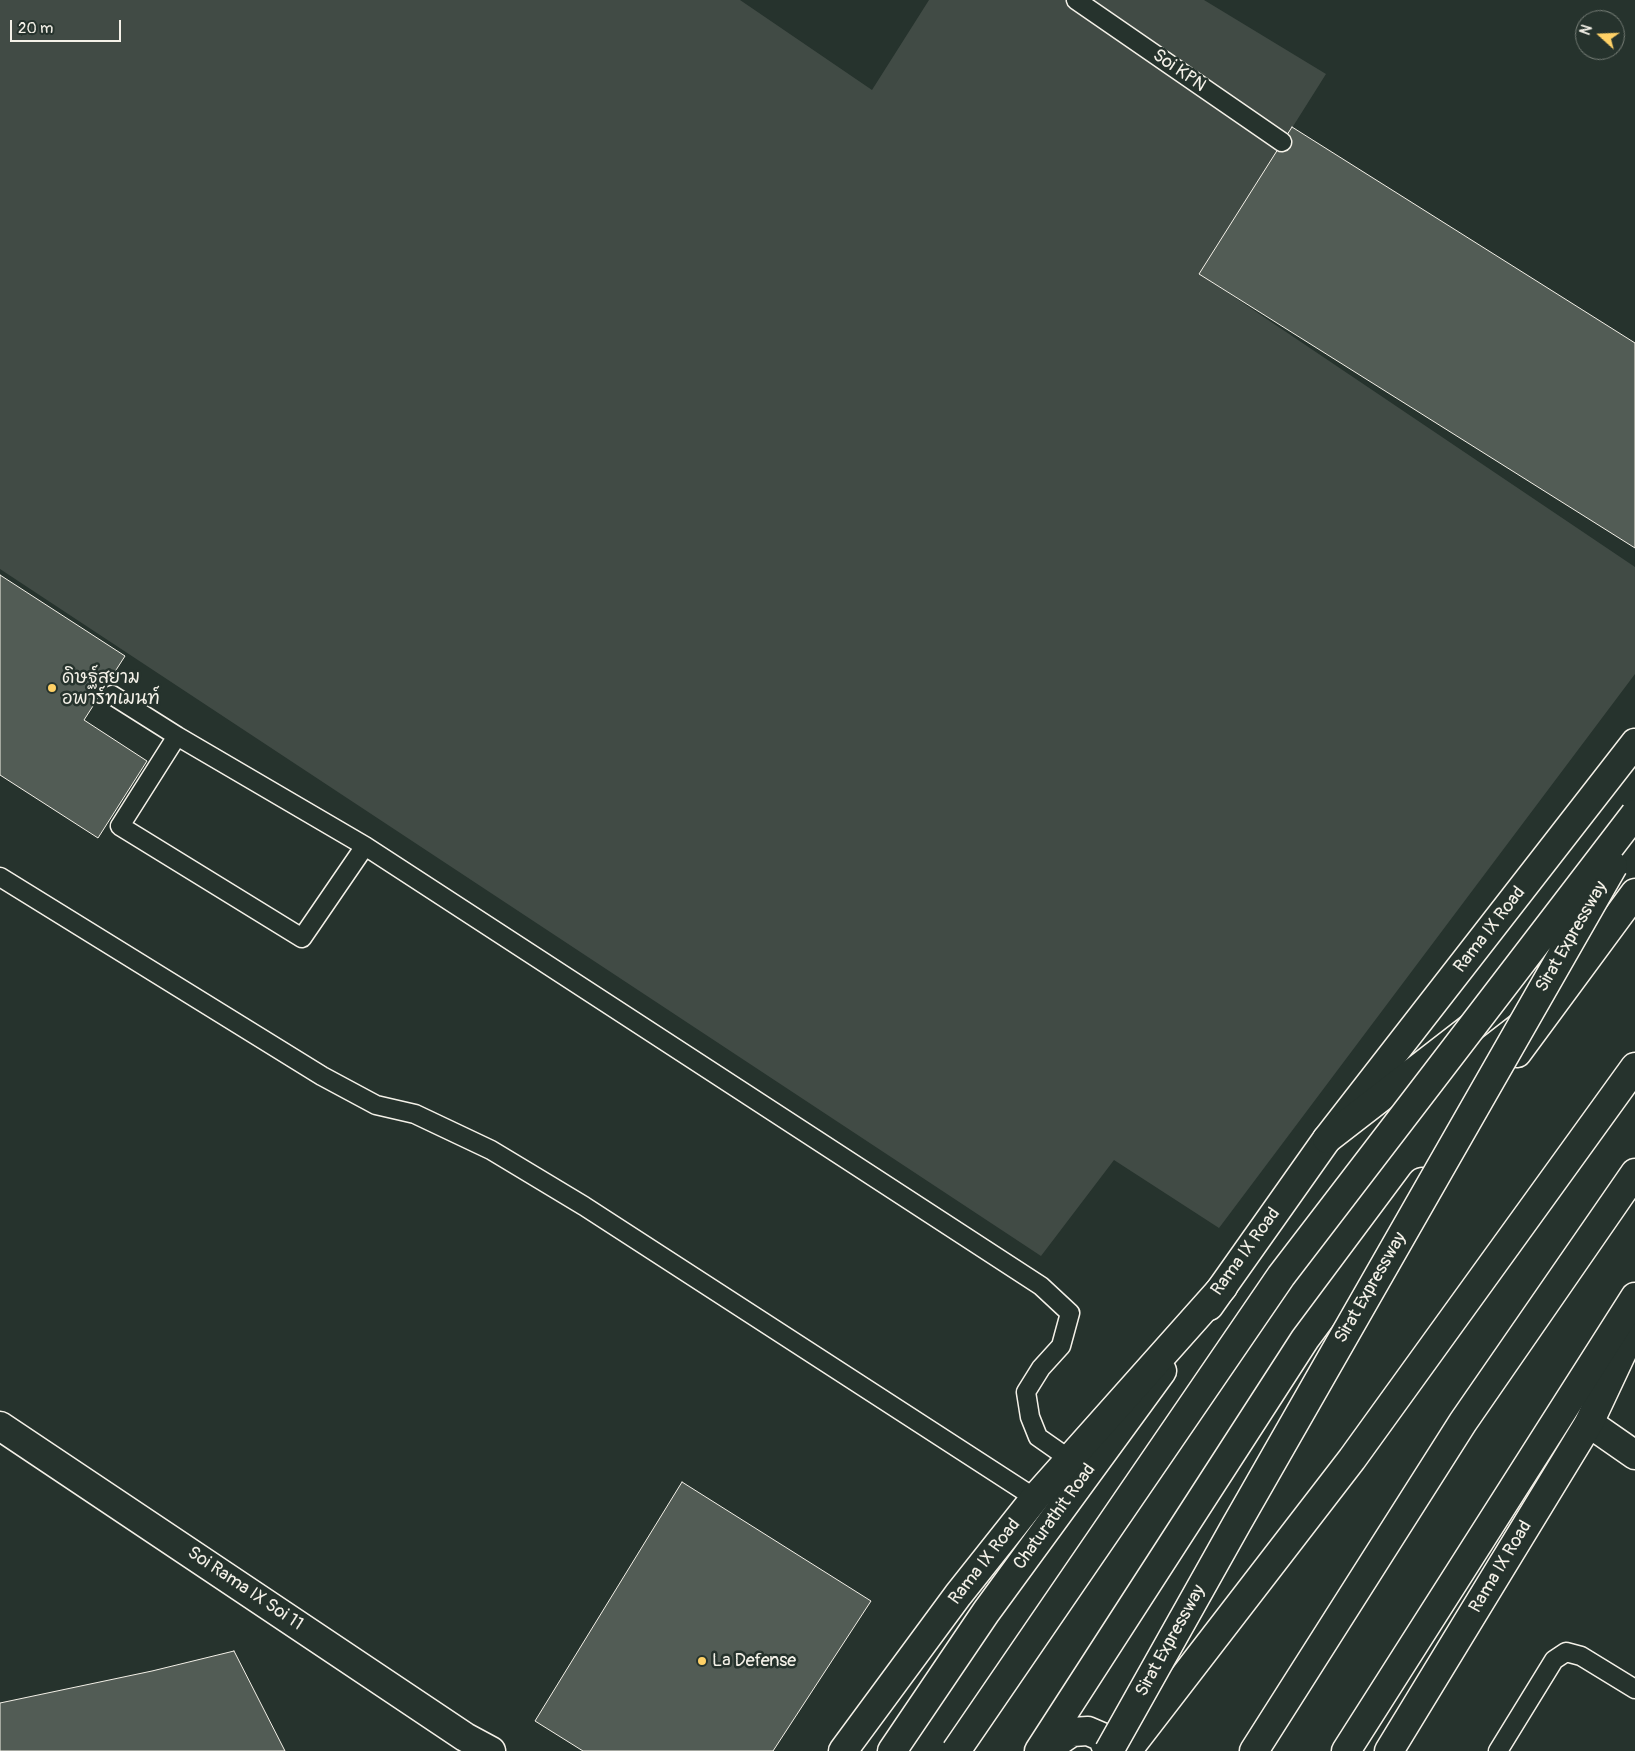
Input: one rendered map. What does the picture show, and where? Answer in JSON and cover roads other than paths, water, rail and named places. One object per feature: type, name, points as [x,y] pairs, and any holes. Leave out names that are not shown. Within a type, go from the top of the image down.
[{"type":"main road","name":"Rama IX Road","points":[[843,1751],[958,1595],[1035,1498],[1068,1458],[1223,1287],[1327,1139],[1635,743]]},
{"type":"main road","points":[[956,1751],[1281,1276],[1635,814]]},
{"type":"main road","name":"Sirat Expressway","points":[[1108,1751],[1635,827]]},
{"type":"main road","points":[[1327,1139],[1629,901]]},
{"type":"main road","points":[[1039,1751],[1305,1339],[1629,901]]},
{"type":"main road","points":[[1127,1751],[1352,1459],[1635,1067]]},
{"type":"main road","points":[[1254,1751],[1463,1422],[1635,1173]]},
{"type":"main road","name":"Chaturathit Road","points":[[892,1751],[986,1612],[1223,1287]]},
{"type":"main road","points":[[1346,1751],[1635,1296]]},
{"type":"main road","name":"Rama IX Road","points":[[1389,1751],[1589,1423],[1635,1326]]},
{"type":"main road","points":[[1589,1423],[1635,1455]]},
{"type":"main road","name":"Soi Rama IX Soi 11","points":[[0,1426],[457,1731],[491,1751]]},
{"type":"main road","points":[[1044,1751],[1072,1732],[1088,1731],[1102,1737],[1108,1751]]},
{"type":"lane","name":"Soi KPN","points":[[1076,0],[1282,142]]},
{"type":"lane","points":[[112,695],[177,736],[365,846],[1048,1293],[1070,1312],[1061,1346],[1041,1368],[1026,1392],[1030,1418],[1038,1437],[1068,1458]]},
{"type":"lane","points":[[177,736],[120,826],[302,938],[365,846]]},
{"type":"lane","points":[[0,877],[322,1076],[376,1105],[415,1114],[491,1150],[584,1206],[1035,1498]]},
{"type":"lane","points":[[1498,1751],[1554,1660],[1566,1652],[1580,1656],[1635,1689]]},
{"type":"place","name":"ดิษฐ์สยาม อพาร์ทเมนท์","points":[[52,688]]},
{"type":"place","name":"La Defense","points":[[702,1661]]}]
